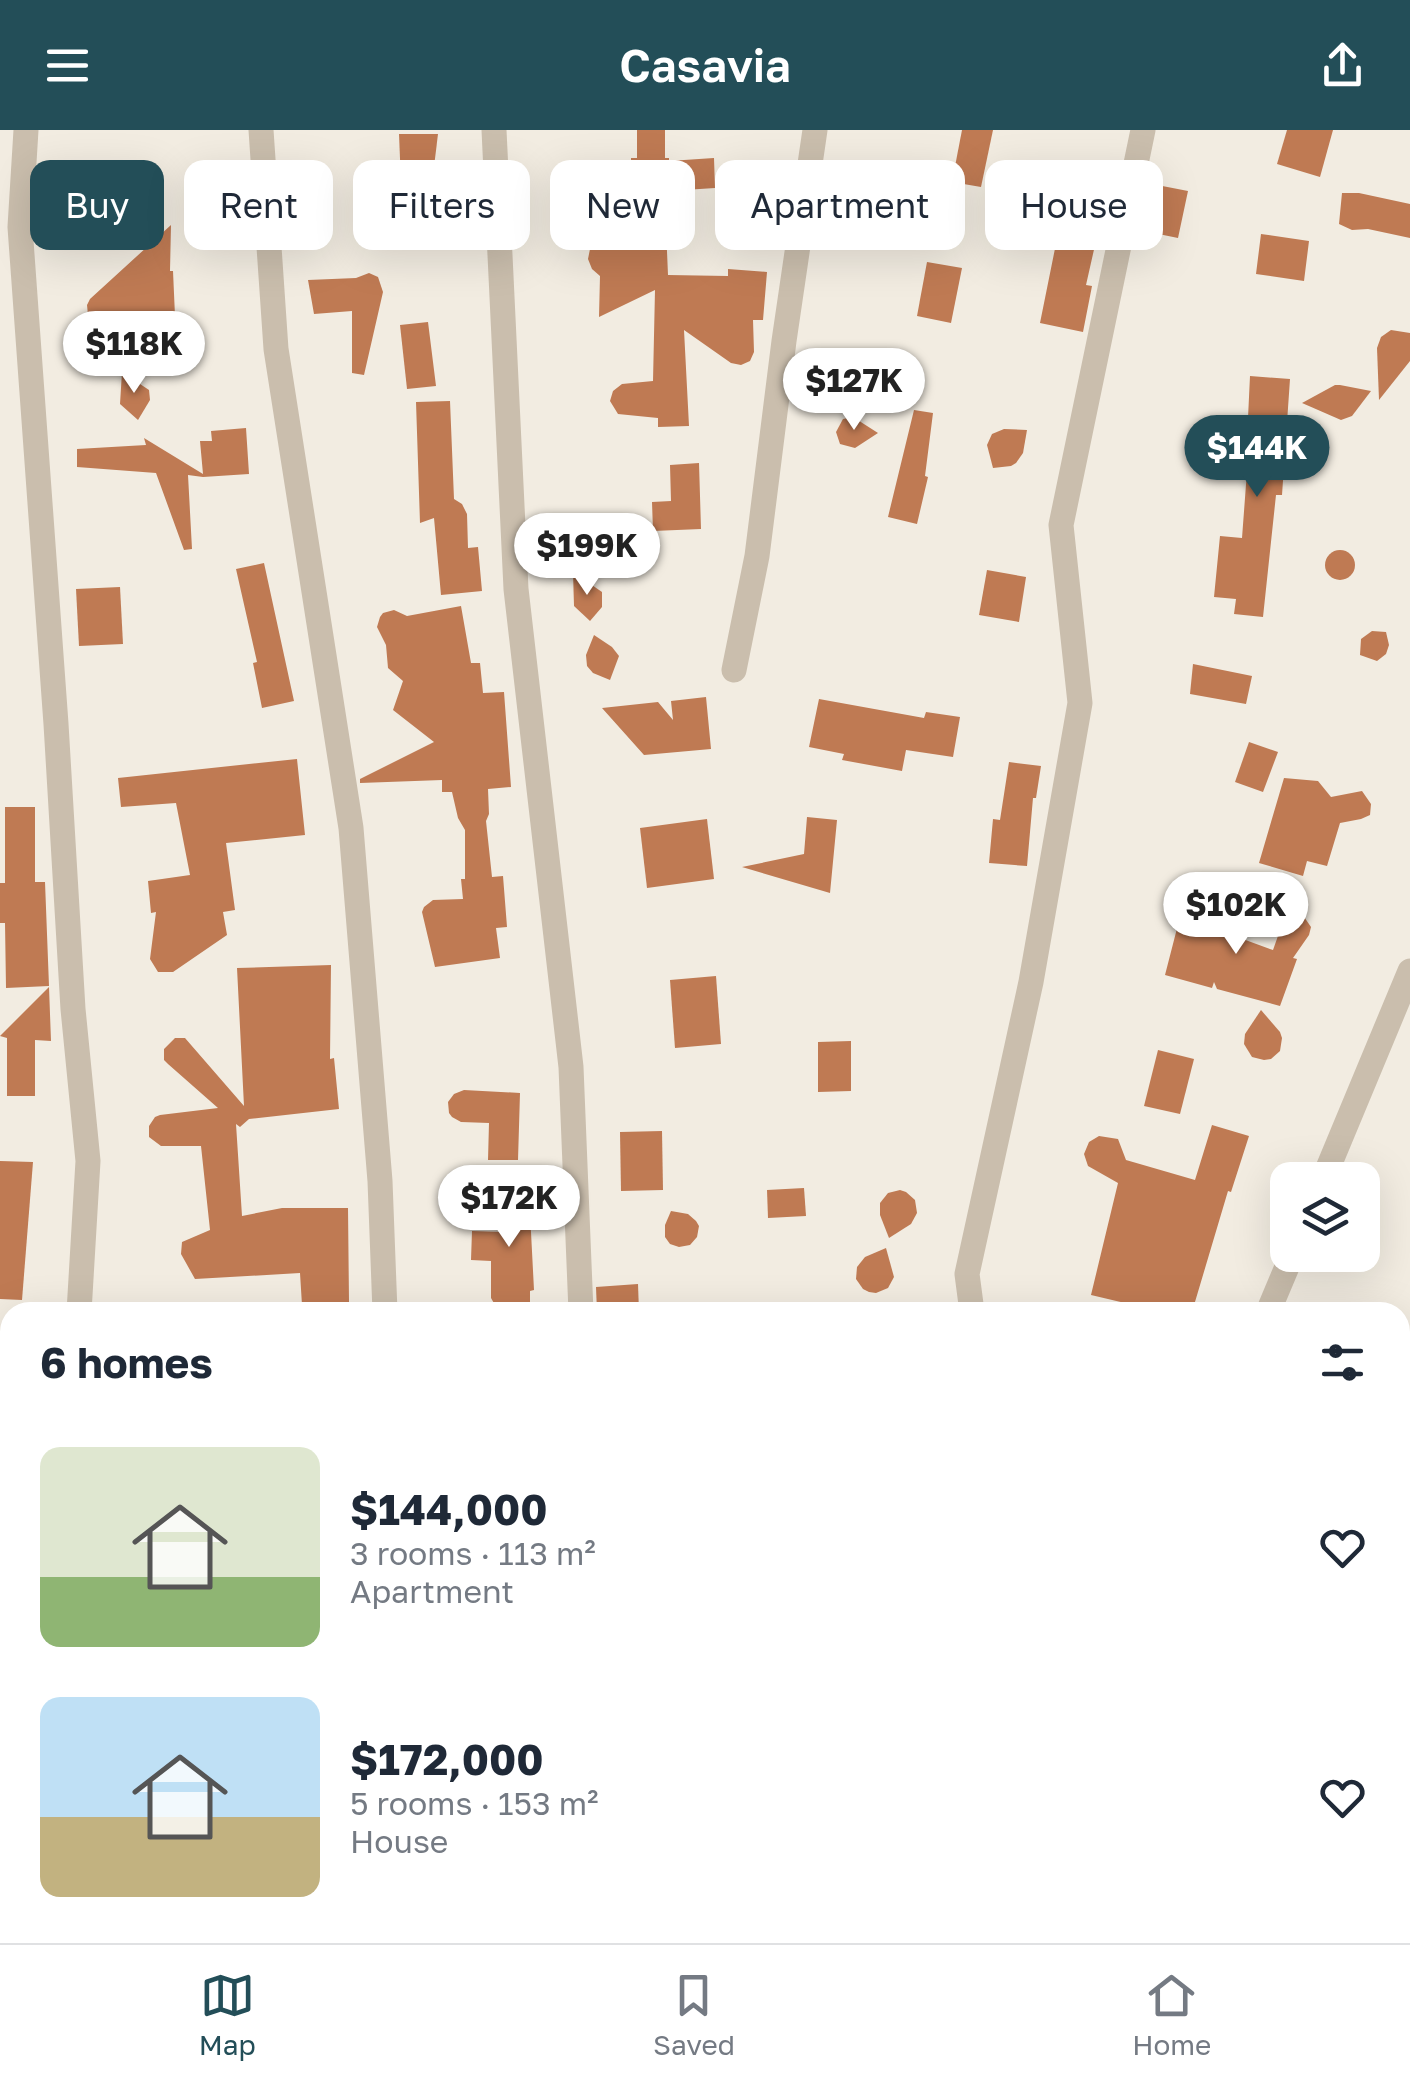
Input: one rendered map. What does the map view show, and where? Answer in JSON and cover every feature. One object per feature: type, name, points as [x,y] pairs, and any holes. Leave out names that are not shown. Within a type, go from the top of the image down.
[{"type":"street","points":[[26,130],[20,227],[73,1009],[88,1161],[80,1302]]},
{"type":"street","points":[[261,130],[276,349],[351,828],[380,1181],[385,1302]]},
{"type":"street","points":[[494,130],[516,589],[571,1067],[580,1302]]},
{"type":"street","points":[[734,670],[757,556],[815,130]]},
{"type":"street","points":[[970,1302],[966,1274],[1030,982],[1080,703],[1061,526],[1143,130]]},
{"type":"street","points":[[1330,1162],[1410,971]]},
{"type":"street","points":[[1272,1302],[1285,1272]]},
{"type":"building","points":[[637,130],[665,130],[665,158],[669,160],[631,160],[637,158]]},
{"type":"building","points":[[962,130],[993,130],[981,187],[965,184],[965,160],[956,160]]},
{"type":"building","points":[[1287,130],[1333,130],[1320,177],[1277,164]]},
{"type":"building","points":[[399,134],[438,134],[435,160],[400,160]]},
{"type":"building","points":[[714,158],[715,188],[695,189],[695,160],[684,160]]},
{"type":"building","points":[[1163,186],[1188,191],[1178,238],[1163,235]]},
{"type":"building","points":[[1342,193],[1410,204],[1410,238],[1368,229],[1352,230],[1339,224]]},
{"type":"building","points":[[171,225],[170,271],[175,316],[126,318],[127,368],[123,363],[122,370],[103,363],[95,350],[101,333],[88,315],[87,305],[144,250],[164,250],[164,231]]},
{"type":"building","points":[[1261,234],[1309,241],[1304,281],[1256,274]]},
{"type":"building","points":[[590,250],[667,250],[668,275],[728,276],[728,269],[767,272],[763,320],[753,320],[754,352],[750,361],[741,365],[731,363],[684,330],[689,426],[658,427],[658,418],[618,414],[610,401],[613,391],[622,384],[653,381],[655,290],[599,317],[600,276],[588,259]]},
{"type":"building","points":[[1055,250],[1094,250],[1086,285],[1092,286],[1083,332],[1040,323]]},
{"type":"building","points":[[927,262],[962,268],[951,323],[917,316]]},
{"type":"building","points":[[369,273],[378,277],[383,292],[364,375],[352,373],[352,311],[314,314],[308,280],[356,278]]},
{"type":"building","points":[[428,322],[436,386],[407,389],[400,325]]},
{"type":"building","points":[[1391,330],[1410,333],[1410,361],[1379,400],[1377,348],[1381,337]]},
{"type":"building","points":[[122,372],[149,390],[150,400],[138,420],[120,404]]},
{"type":"building","points":[[1250,376],[1290,379],[1282,495],[1276,495],[1263,617],[1234,614],[1236,599],[1214,597],[1220,536],[1242,538],[1251,418]]},
{"type":"building","points":[[1335,385],[1371,391],[1352,416],[1341,420],[1302,403]]},
{"type":"building","points":[[450,401],[454,499],[467,514],[468,548],[478,547],[482,591],[441,595],[434,518],[420,523],[416,402]]},
{"type":"building","points":[[914,410],[933,413],[925,476],[928,477],[917,524],[888,517]]},
{"type":"building","points":[[853,417],[878,433],[855,448],[840,444],[836,432],[843,419]]},
{"type":"building","points":[[246,428],[249,474],[188,475],[192,549],[184,550],[156,473],[77,467],[77,449],[146,445],[144,438],[203,474],[200,441],[212,441],[211,431]]},
{"type":"building","points":[[1004,429],[1027,430],[1023,453],[1011,466],[993,468],[987,445],[992,434]]},
{"type":"building","points":[[699,463],[701,529],[653,531],[652,502],[671,501],[670,465]]},
{"type":"building","points":[[548,540],[583,540],[583,571],[548,572]]},
{"type":"building","points":[[1340,550],[1351,554],[1355,565],[1351,576],[1340,580],[1329,576],[1325,565],[1329,554]]},
{"type":"building","points":[[264,563],[294,701],[262,708],[253,663],[257,662],[236,569]]},
{"type":"building","points":[[987,570],[1026,577],[1019,622],[979,615]]},
{"type":"building","points":[[573,572],[602,592],[602,607],[590,621],[574,606]]},
{"type":"building","points":[[120,587],[123,644],[79,646],[76,589]]},
{"type":"building","points":[[461,606],[471,663],[480,663],[483,693],[504,692],[511,787],[488,789],[486,821],[492,877],[503,876],[507,927],[496,928],[500,958],[435,967],[422,912],[433,900],[463,899],[461,879],[465,879],[465,830],[452,792],[442,792],[442,780],[360,783],[360,779],[434,742],[393,710],[403,681],[388,668],[386,645],[377,627],[380,617],[394,610],[407,616]]},
{"type":"building","points":[[1372,631],[1386,632],[1389,645],[1377,661],[1360,655],[1361,639]]},
{"type":"building","points":[[594,635],[619,656],[610,680],[587,666],[586,655]]},
{"type":"building","points":[[1193,664],[1252,676],[1246,704],[1190,694]]},
{"type":"building","points":[[706,697],[711,749],[644,755],[602,708],[658,702],[673,720],[671,701]]},
{"type":"building","points":[[819,699],[924,718],[926,712],[960,717],[953,757],[906,750],[902,771],[842,760],[844,754],[809,747]]},
{"type":"building","points":[[1249,742],[1278,752],[1263,792],[1235,782]]},
{"type":"building","points":[[297,759],[305,835],[226,843],[235,910],[223,912],[227,935],[173,972],[158,972],[150,959],[156,912],[151,913],[148,881],[190,875],[176,803],[121,807],[118,778]]},
{"type":"building","points":[[1009,762],[1041,766],[1033,798],[1027,866],[989,863],[993,819],[1000,820]]},
{"type":"building","points":[[1284,778],[1318,781],[1331,797],[1362,791],[1371,804],[1370,815],[1340,823],[1327,866],[1307,861],[1303,876],[1259,863]]},
{"type":"building","points":[[5,807],[35,807],[35,882],[45,882],[49,986],[6,988],[5,923],[0,923],[0,883],[5,883]]},
{"type":"building","points":[[807,817],[837,820],[830,893],[742,867],[804,854]]},
{"type":"building","points":[[707,819],[714,879],[647,888],[640,828]]},
{"type":"building","points":[[1182,909],[1224,920],[1221,931],[1273,950],[1284,919],[1300,911],[1311,927],[1293,958],[1297,959],[1280,1006],[1217,989],[1214,982],[1212,988],[1165,975]]},
{"type":"building","points":[[331,965],[330,1059],[334,1058],[339,1109],[249,1119],[240,1127],[236,1124],[242,1216],[282,1208],[348,1208],[349,1302],[302,1302],[300,1273],[195,1279],[181,1254],[182,1242],[210,1230],[201,1146],[161,1146],[149,1137],[149,1126],[160,1115],[218,1108],[164,1060],[164,1049],[175,1038],[185,1038],[244,1106],[237,968]]},
{"type":"building","points":[[716,976],[721,1044],[675,1048],[670,980]]},
{"type":"building","points":[[49,987],[51,1041],[35,1040],[35,1096],[7,1096],[7,1038],[0,1036]]},
{"type":"building","points":[[1261,1010],[1282,1038],[1280,1051],[1264,1060],[1252,1057],[1244,1044],[1245,1034]]},
{"type":"building","points":[[851,1041],[851,1091],[818,1092],[818,1042]]},
{"type":"building","points":[[1158,1050],[1194,1059],[1180,1114],[1144,1106]]},
{"type":"building","points":[[464,1090],[520,1093],[518,1160],[488,1160],[489,1123],[461,1122],[452,1117],[448,1102]]},
{"type":"building","points":[[1212,1125],[1249,1136],[1195,1302],[1121,1302],[1091,1295],[1118,1183],[1088,1166],[1084,1154],[1089,1142],[1099,1136],[1118,1139],[1126,1160],[1195,1180]]},
{"type":"building","points":[[662,1131],[663,1190],[621,1191],[620,1132]]},
{"type":"building","points":[[0,1161],[33,1162],[22,1300],[0,1299]]},
{"type":"building","points":[[509,1170],[528,1197],[534,1290],[530,1291],[530,1302],[493,1302],[491,1261],[471,1260],[472,1231],[503,1232],[498,1199]]},
{"type":"building","points":[[804,1188],[806,1216],[768,1218],[767,1190]]},
{"type":"building","points":[[900,1190],[915,1200],[917,1213],[911,1224],[889,1238],[880,1203],[888,1193]]},
{"type":"building","points":[[671,1211],[688,1214],[699,1226],[690,1245],[679,1247],[665,1237]]},
{"type":"building","points":[[886,1248],[894,1277],[888,1288],[869,1292],[856,1279],[857,1267],[865,1257]]},
{"type":"building","points":[[638,1284],[639,1302],[597,1302],[596,1287]]}]
